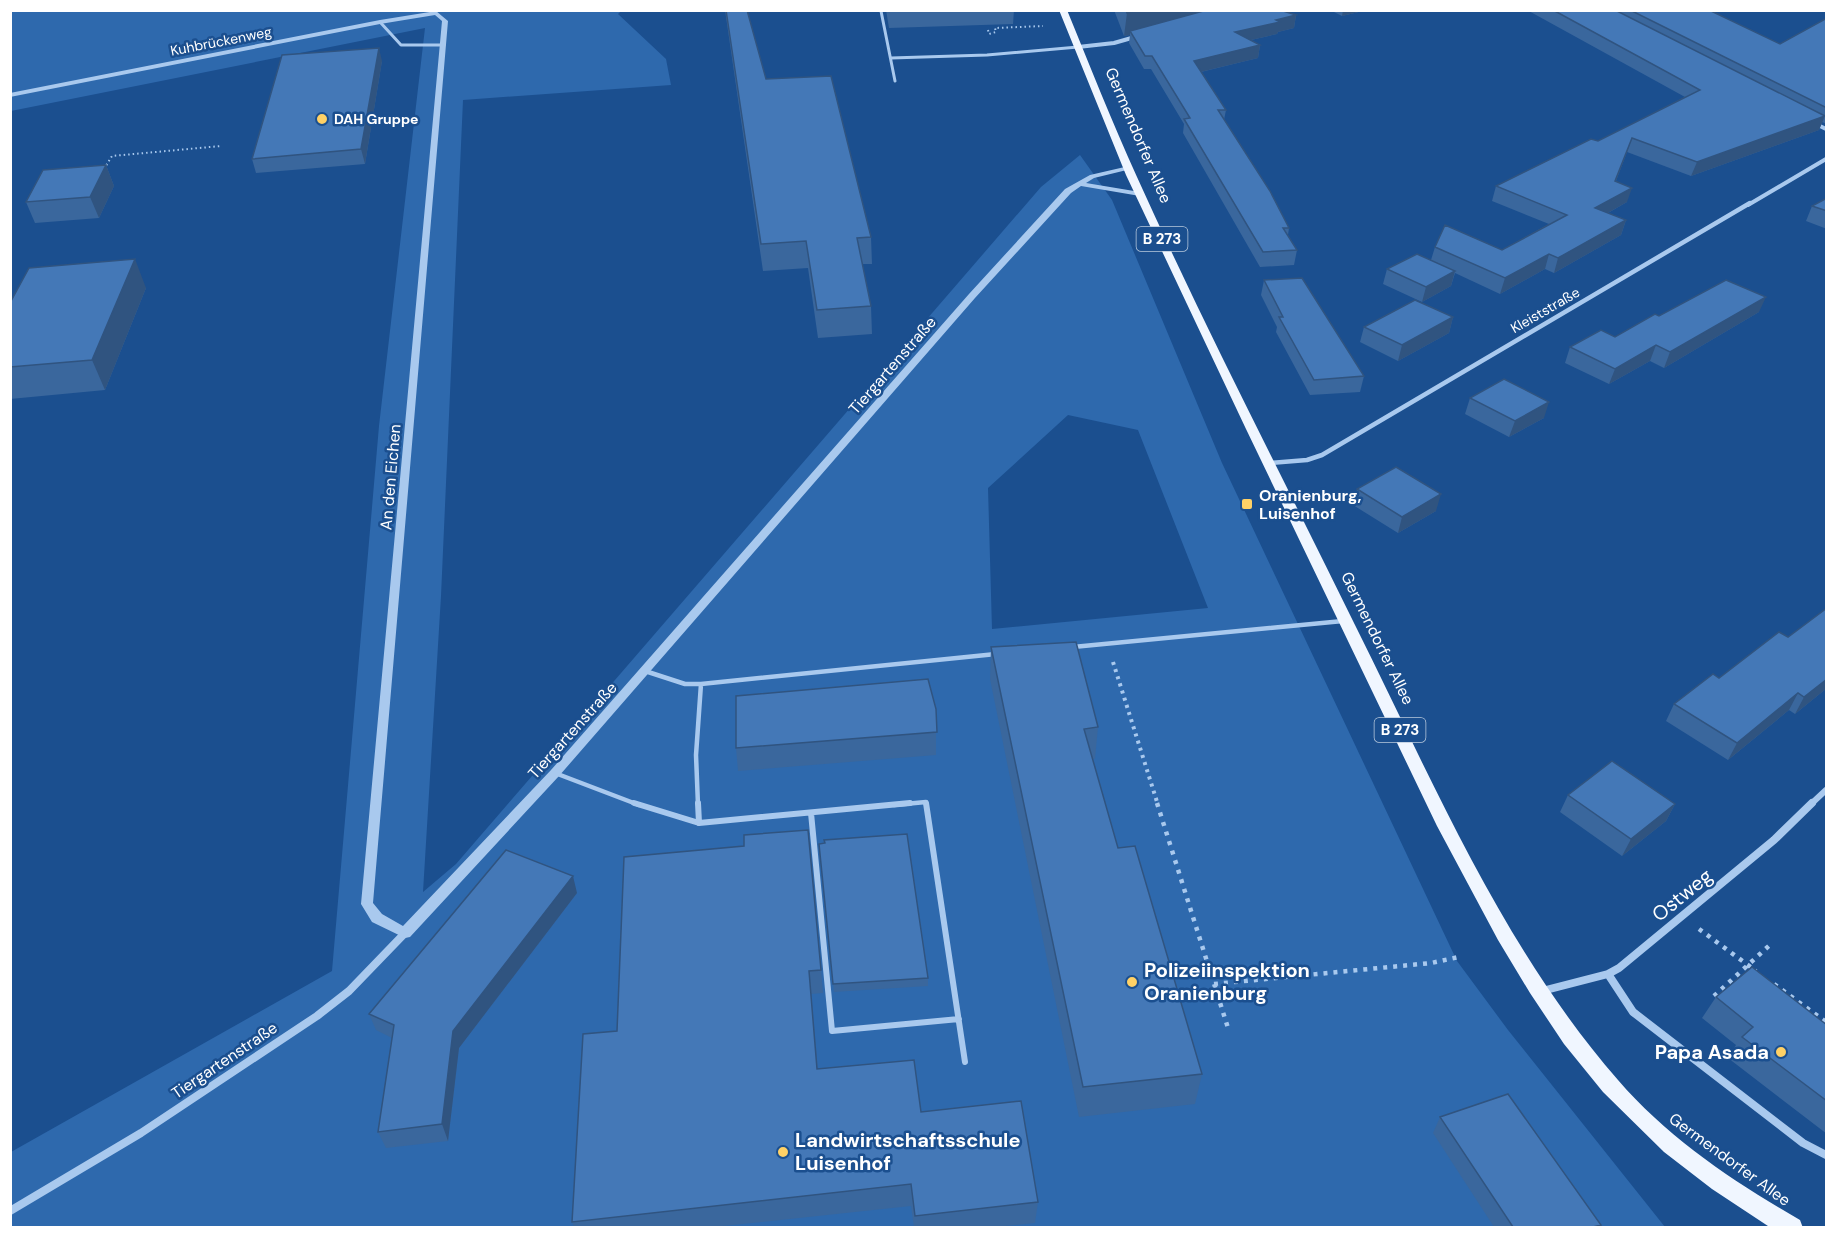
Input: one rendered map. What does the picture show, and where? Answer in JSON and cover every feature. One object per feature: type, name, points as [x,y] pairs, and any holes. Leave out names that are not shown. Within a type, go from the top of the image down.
[{"type":"main road","name":"Germendorfer Allee","points":[[1063,10],[1140,194],[1346,621],[1503,937],[1579,1049],[1609,1086],[1669,1145],[1772,1216],[1792,1227]]},
{"type":"street","name":"Kuhbrückenweg","points":[[10,96],[438,12]]},
{"type":"street","name":"An den Eichen","points":[[405,933],[377,918],[367,904],[446,21],[438,12]]},
{"type":"street","points":[[1078,47],[1114,43],[1137,37]]},
{"type":"street","points":[[1805,118],[1827,129]]},
{"type":"street","name":"Kleiststraße","points":[[1270,463],[1307,460],[1322,455],[1827,159]]},
{"type":"street","name":"Tiergartenstraße","points":[[10,1211],[141,1133],[317,1016],[349,991],[555,773],[972,297],[1068,191],[1092,176],[1129,168]]},
{"type":"street","points":[[1081,184],[1140,194]]},
{"type":"street","name":"Ostweg","points":[[1539,992],[1608,974],[1619,968],[1774,840],[1827,790]]},
{"type":"street","points":[[1608,974],[1633,1012],[1803,1143],[1827,1155]]},
{"type":"lane","points":[[881,11],[895,81]]},
{"type":"lane","points":[[380,22],[401,45],[444,45]]},
{"type":"lane","points":[[891,58],[987,55],[1078,47]]},
{"type":"lane","points":[[1065,648],[1346,621]]},
{"type":"lane","points":[[645,671],[685,684],[701,684],[1006,653]]},
{"type":"lane","points":[[699,823],[696,754],[701,684]]},
{"type":"lane","points":[[555,773],[616,798],[699,823],[926,802],[965,1062]]},
{"type":"lane","points":[[811,813],[832,1031],[959,1019]]},
{"type":"path","points":[[988,30],[989,34],[996,32],[995,28],[1043,26]]},
{"type":"path","points":[[102,173],[112,156],[221,146]]},
{"type":"path","points":[[1107,644],[1228,1028]]},
{"type":"path","points":[[1682,916],[1827,1022]]},
{"type":"path","points":[[1714,996],[1772,943]]},
{"type":"path","points":[[1214,984],[1431,963],[1459,957]]},
{"type":"shaded area","points":[[10,11],[621,11],[618,14],[666,59],[671,85],[463,100],[441,596],[423,892],[456,864],[1041,187],[1080,155],[1112,200],[1222,463],[1457,961],[1508,1030],[1665,1227],[11,1227],[11,1152],[332,971],[379,426],[425,28],[11,111]],"holes":[[[1068,415],[1138,430],[1208,608],[992,629],[988,488]]]},
{"type":"building","points":[[726,10],[747,10],[766,79],[831,76],[871,237],[857,238],[871,306],[817,310],[806,241],[761,244]]},
{"type":"building","points":[[1207,10],[1280,10],[1296,15],[1276,20],[1280,22],[1235,32],[1260,45],[1194,61],[1226,110],[1218,110],[1270,191],[1289,228],[1283,228],[1297,250],[1263,252],[1184,119],[1190,118],[1152,56],[1145,56],[1130,31]]},
{"type":"building","points":[[1553,10],[1615,10],[1825,116],[1697,162],[1632,138],[1615,181],[1632,188],[1595,208],[1626,220],[1558,258],[1549,254],[1505,278],[1435,247],[1445,225],[1502,250],[1567,215],[1496,186],[1591,139],[1598,141],[1700,90]]},
{"type":"building","points":[[1630,10],[1709,10],[1780,44],[1827,18],[1827,108]]},
{"type":"building","name":"DAH Gruppe","points":[[379,48],[361,149],[252,159],[282,55]]},
{"type":"building","points":[[106,165],[90,197],[26,202],[43,170]]},
{"type":"building","points":[[1827,198],[1827,211],[1812,206]]},
{"type":"building","points":[[1417,254],[1455,271],[1426,287],[1387,269]]},
{"type":"building","points":[[135,259],[92,360],[10,367],[10,303],[29,268]]},
{"type":"building","points":[[1302,278],[1364,376],[1314,380],[1279,317],[1283,317],[1264,280]]},
{"type":"building","points":[[1726,280],[1766,297],[1670,352],[1656,345],[1615,369],[1570,347],[1601,330],[1615,337],[1655,314],[1659,316]]},
{"type":"building","points":[[1415,300],[1453,317],[1402,345],[1364,327]]},
{"type":"building","points":[[1504,379],[1549,402],[1515,421],[1470,398]]},
{"type":"building","points":[[1396,467],[1441,494],[1402,517],[1357,489]]},
{"type":"building","points":[[1827,608],[1827,679],[1804,697],[1798,693],[1737,743],[1674,704],[1713,674],[1719,678],[1779,632],[1788,637]]},
{"type":"building","points":[[1076,642],[1098,727],[1084,729],[1118,848],[1135,846],[1202,1074],[1083,1087],[991,647]]},
{"type":"building","points":[[928,679],[936,709],[937,732],[736,748],[736,696]]},
{"type":"building","points":[[1612,761],[1675,804],[1631,839],[1568,795]]},
{"type":"building","points":[[808,830],[821,970],[809,971],[817,1069],[914,1060],[921,1112],[1021,1101],[1038,1202],[915,1216],[911,1184],[572,1222],[583,1034],[617,1031],[624,857],[744,846],[744,835]]},
{"type":"building","points":[[907,834],[928,978],[833,984],[819,844],[825,843],[824,840]]},
{"type":"building","points":[[506,850],[573,876],[453,1031],[442,1124],[378,1132],[394,1025],[369,1014]]},
{"type":"building","points":[[1752,967],[1827,1025],[1827,1101],[1742,1037],[1753,1027],[1716,997]]},
{"type":"building","points":[[1508,1094],[1601,1225],[1593,1227],[1513,1227],[1440,1117]]},
{"type":"place","name":"DAH Gruppe","points":[[322,119]]},
{"type":"place","name":"Oranienburg, Luisenhof","points":[[1247,504]]},
{"type":"place","name":"Polizeiinspektion Oranienburg","points":[[1132,982]]},
{"type":"place","name":"Papa Asada","points":[[1781,1052]]},
{"type":"place","name":"Landwirtschaftsschule Luisenhof","points":[[783,1152]]}]
